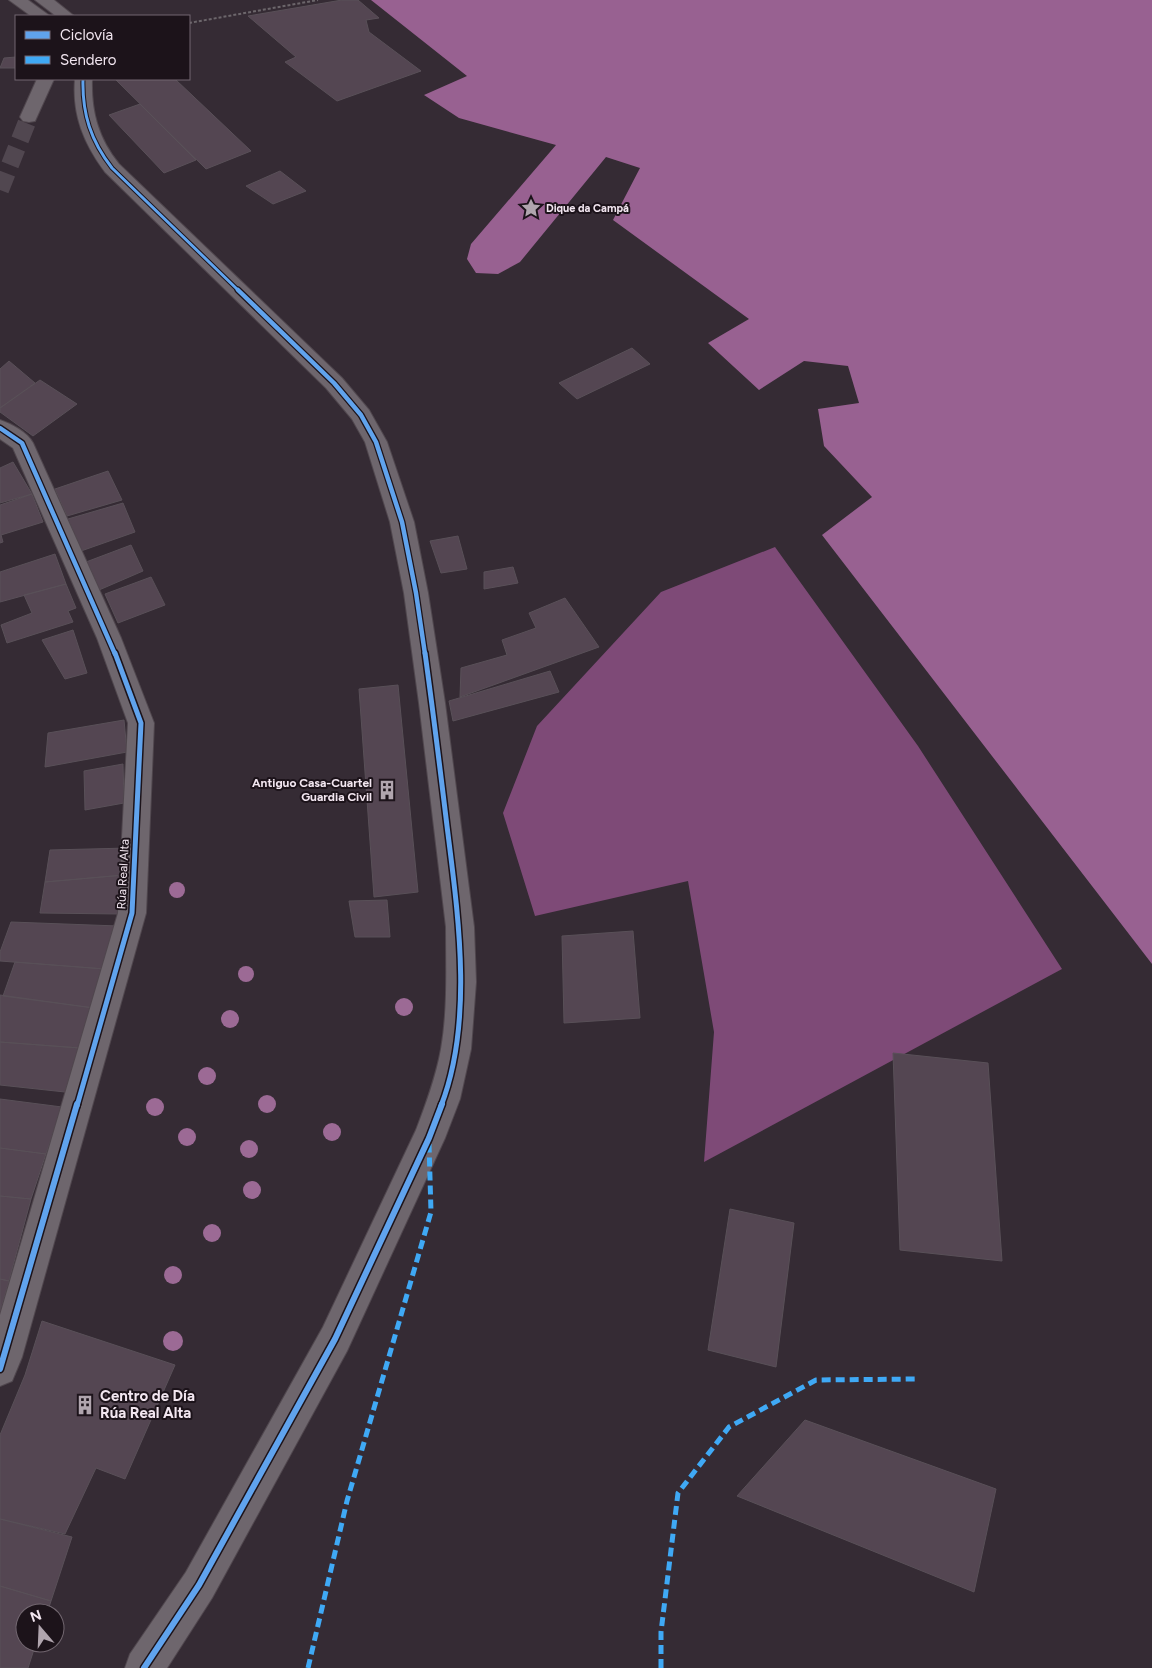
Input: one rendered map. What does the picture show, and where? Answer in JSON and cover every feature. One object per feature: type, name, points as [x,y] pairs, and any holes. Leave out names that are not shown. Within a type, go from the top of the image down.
[{"type":"street","points":[[17,0],[40,15]]},
{"type":"street","points":[[43,0],[65,15]]},
{"type":"street","points":[[0,2],[23,15]]},
{"type":"street","points":[[83,80],[84,108],[90,133],[98,152],[112,168],[334,383],[356,408],[376,442],[402,522],[416,593],[460,927],[460,982],[456,1049],[444,1099],[429,1138],[335,1339],[199,1585],[144,1668]]},
{"type":"street","points":[[29,117],[37,87]]},
{"type":"street","name":"Rúa Real Alta","points":[[0,428],[22,443],[109,638],[141,723],[132,913],[11,1338],[0,1369]]},
{"type":"path","points":[[190,23],[318,0]]},
{"type":"shaded area","points":[[371,0],[1152,0],[1152,964],[822,535],[872,497],[824,446],[818,409],[859,403],[848,366],[804,361],[759,390],[708,343],[749,319],[613,220],[640,168],[606,157],[520,262],[498,274],[476,273],[467,259],[471,244],[556,145],[459,118],[424,95],[467,76]]},
{"type":"shaded area","points":[[775,547],[918,746],[1062,969],[704,1162],[714,1032],[688,881],[535,916],[503,813],[537,726],[661,592]]},
{"type":"building","points":[[342,0],[358,0],[379,18],[366,20],[369,32],[421,71],[337,101],[285,62],[296,57],[248,16]]},
{"type":"building","points":[[15,57],[15,68],[0,68],[4,58]]},
{"type":"building","points":[[116,80],[176,80],[251,151],[206,169]]},
{"type":"building","points":[[140,104],[196,160],[164,173],[109,115]]},
{"type":"building","points":[[280,171],[306,191],[273,204],[246,186]]},
{"type":"building","points":[[632,348],[650,364],[577,399],[559,383]]},
{"type":"building","points":[[9,361],[35,383],[0,408],[0,369]]},
{"type":"building","points":[[40,380],[77,404],[33,436],[0,412],[0,408]]},
{"type":"building","points":[[13,462],[32,494],[0,503],[0,468]]},
{"type":"building","points":[[108,471],[122,500],[67,516],[55,489]]},
{"type":"building","points":[[32,494],[43,522],[1,535],[3,542],[0,543],[0,505]]},
{"type":"building","points":[[123,503],[135,532],[81,551],[68,519]]},
{"type":"building","points":[[458,536],[467,569],[441,573],[430,541]]},
{"type":"building","points":[[131,545],[143,571],[99,590],[86,562]]},
{"type":"building","points":[[55,554],[66,584],[0,602],[0,572]]},
{"type":"building","points":[[513,567],[518,583],[484,589],[484,572]]},
{"type":"building","points":[[151,577],[165,605],[118,623],[105,594]]},
{"type":"building","points":[[66,584],[76,608],[68,611],[73,622],[7,643],[1,625],[32,613],[24,595]]},
{"type":"building","points":[[565,598],[599,647],[460,697],[461,668],[507,655],[502,640],[536,628],[529,613]]},
{"type":"building","points":[[73,630],[87,673],[65,679],[42,640]]},
{"type":"building","points":[[550,671],[559,692],[453,721],[449,701]]},
{"type":"building","name":"Antiguo Casa-Cuartel Guardia Civil","points":[[398,685],[418,892],[374,897],[359,689]]},
{"type":"building","points":[[124,720],[127,752],[45,767],[48,733]]},
{"type":"building","points":[[123,764],[124,803],[85,810],[84,771]]},
{"type":"building","points":[[128,848],[124,875],[45,882],[50,850]]},
{"type":"building","points":[[124,875],[119,914],[40,913],[45,882]]},
{"type":"building","points":[[387,900],[390,937],[355,937],[349,901]]},
{"type":"building","points":[[11,922],[118,926],[105,969],[0,961],[0,952]]},
{"type":"building","points":[[633,931],[640,1018],[564,1023],[562,936]]},
{"type":"building","points":[[15,962],[105,969],[94,1008],[3,996]]},
{"type":"building","points":[[0,995],[94,1008],[80,1048],[0,1042]]},
{"type":"building","points":[[0,1042],[80,1048],[65,1092],[0,1085]]},
{"type":"building","points":[[893,1053],[988,1063],[1002,1261],[900,1250]]},
{"type":"building","points":[[0,1099],[62,1107],[46,1154],[0,1148]]},
{"type":"building","points":[[0,1148],[46,1154],[31,1199],[0,1196]]},
{"type":"building","points":[[0,1196],[31,1199],[9,1281],[0,1279]]},
{"type":"building","points":[[730,1209],[794,1223],[776,1367],[708,1350]]},
{"type":"building","points":[[0,1279],[9,1281],[0,1312]]},
{"type":"building","name":"Centro de Día Rúa Real Alta","points":[[42,1321],[175,1365],[125,1479],[96,1468],[65,1534],[0,1519],[0,1435],[25,1375]]},
{"type":"building","points":[[805,1420],[996,1489],[974,1592],[737,1496]]},
{"type":"building","points":[[0,1519],[72,1537],[51,1601],[0,1586]]},
{"type":"building","points":[[0,1586],[51,1601],[50,1603],[15,1603],[15,1653],[33,1653],[28,1668],[0,1668]]},
{"type":"tunnel","points":[[0,190],[29,117]]},
{"type":"marked path","points":[[308,1668],[347,1501],[431,1212],[429,1144]]},
{"type":"marked path","points":[[661,1668],[661,1632],[678,1493],[729,1427],[816,1380],[918,1379]]},
{"type":"cycle path","points":[[83,80],[83,104],[88,126],[97,148],[112,168],[334,383],[361,415],[376,442],[402,522],[416,593],[460,927],[461,982],[456,1049],[444,1099],[429,1138],[335,1339],[199,1585],[144,1668]]},
{"type":"cycle path","points":[[0,428],[22,443],[109,638],[141,723],[132,913],[0,1369]]},
{"type":"place","name":"Dique da Campá","points":[[531,208]]},
{"type":"place","name":"Antiguo Casa-Cuartel Guardia Civil","points":[[387,790]]},
{"type":"place","name":"Centro de Día Rúa Real Alta","points":[[85,1405]]}]
